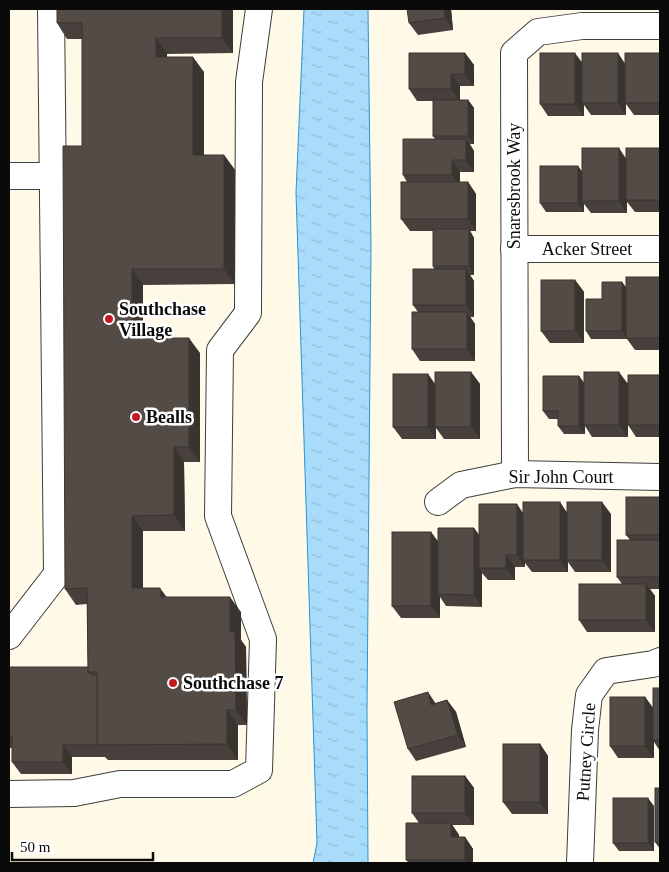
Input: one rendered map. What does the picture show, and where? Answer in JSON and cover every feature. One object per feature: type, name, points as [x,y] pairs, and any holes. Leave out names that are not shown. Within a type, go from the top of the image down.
[{"type":"street","points":[[9,636],[57,574],[51,9]]},
{"type":"street","points":[[9,794],[74,793],[120,784],[233,784],[259,770],[263,639],[218,516],[220,350],[248,313],[249,82],[259,9]]},
{"type":"street","name":"Snaresbrook Way","points":[[515,474],[514,53],[538,32],[582,26],[660,26]]},
{"type":"street","points":[[9,176],[52,176]]},
{"type":"street","name":"Acker Street","points":[[514,248],[660,249]]},
{"type":"street","name":"Sir John Court","points":[[438,502],[462,485],[515,474],[660,478]]},
{"type":"street","name":"Putney Circle","points":[[580,863],[585,730],[589,695],[606,671],[653,664],[660,661]]},
{"type":"water","points":[[304,9],[368,9],[371,248],[367,711],[368,863],[313,863],[317,843],[296,193]]},
{"type":"building","name":"Southchase Village","points":[[57,9],[222,9],[222,38],[156,38],[156,57],[193,57],[193,155],[224,155],[224,269],[132,269],[132,338],[189,338],[189,447],[174,447],[174,515],[132,516],[132,588],[160,588],[161,597],[230,597],[230,632],[235,632],[236,710],[227,710],[227,744],[97,745],[97,672],[88,672],[87,588],[65,589],[63,146],[82,146],[82,23],[57,23]]},
{"type":"building","points":[[407,9],[444,9],[445,18],[409,23]]},
{"type":"building","points":[[409,53],[465,53],[465,74],[451,74],[451,89],[409,89]]},
{"type":"building","points":[[540,53],[575,53],[575,104],[540,104]]},
{"type":"building","points":[[582,53],[618,53],[618,103],[582,103]]},
{"type":"building","points":[[625,53],[660,53],[660,103],[625,103]]},
{"type":"building","points":[[433,100],[468,100],[468,136],[433,136]]},
{"type":"building","points":[[403,139],[466,139],[466,160],[452,160],[452,175],[403,175]]},
{"type":"building","points":[[582,148],[619,148],[619,201],[582,201]]},
{"type":"building","points":[[626,148],[660,148],[660,200],[626,200]]},
{"type":"building","points":[[540,166],[578,166],[578,203],[540,203]]},
{"type":"building","points":[[401,182],[468,182],[468,219],[401,219]]},
{"type":"building","points":[[433,229],[469,229],[469,266],[433,266]]},
{"type":"building","points":[[413,269],[466,269],[466,305],[413,305]]},
{"type":"building","points":[[626,277],[660,277],[660,338],[626,338]]},
{"type":"building","points":[[541,280],[575,280],[575,331],[541,331]]},
{"type":"building","points":[[602,282],[622,282],[622,331],[586,331],[586,299],[602,299]]},
{"type":"building","points":[[412,312],[467,312],[467,349],[412,349]]},
{"type":"building","points":[[435,372],[471,372],[471,427],[435,427]]},
{"type":"building","points":[[584,372],[619,372],[619,425],[584,425]]},
{"type":"building","points":[[393,374],[428,374],[428,427],[393,427]]},
{"type":"building","points":[[628,375],[660,375],[660,425],[628,425]]},
{"type":"building","points":[[543,376],[579,376],[579,426],[558,426],[558,411],[543,411]]},
{"type":"building","points":[[626,497],[660,497],[660,535],[626,535]]},
{"type":"building","points":[[523,502],[560,502],[560,560],[523,560]]},
{"type":"building","points":[[567,502],[602,502],[602,560],[567,560]]},
{"type":"building","points":[[479,504],[517,504],[517,555],[506,555],[506,568],[479,568]]},
{"type":"building","points":[[438,528],[474,528],[474,595],[438,594]]},
{"type":"building","points":[[392,532],[431,532],[431,606],[392,606]]},
{"type":"building","points":[[617,540],[660,540],[660,577],[617,577]]},
{"type":"building","points":[[579,584],[646,584],[646,620],[579,620]]},
{"type":"building","points":[[9,667],[88,667],[88,672],[91,675],[97,675],[97,745],[63,745],[63,762],[12,762],[12,736],[9,736]]},
{"type":"building","points":[[653,688],[660,688],[660,740],[653,740]]},
{"type":"building","points":[[428,692],[431,705],[447,700],[458,735],[408,749],[394,702]]},
{"type":"building","points":[[610,697],[645,697],[645,746],[610,746]]},
{"type":"building","points":[[503,744],[540,744],[540,802],[503,802]]},
{"type":"building","points":[[412,776],[465,776],[465,813],[412,813]]},
{"type":"building","points":[[655,788],[660,788],[660,842],[655,842]]},
{"type":"building","points":[[613,798],[648,798],[648,843],[613,843]]},
{"type":"building","points":[[406,823],[451,823],[451,837],[465,837],[465,860],[406,860]]},
{"type":"place","name":"Southchase Village","points":[[109,319]]},
{"type":"place","name":"Bealls","points":[[136,417]]},
{"type":"place","name":"Southchase 7","points":[[173,683]]}]
